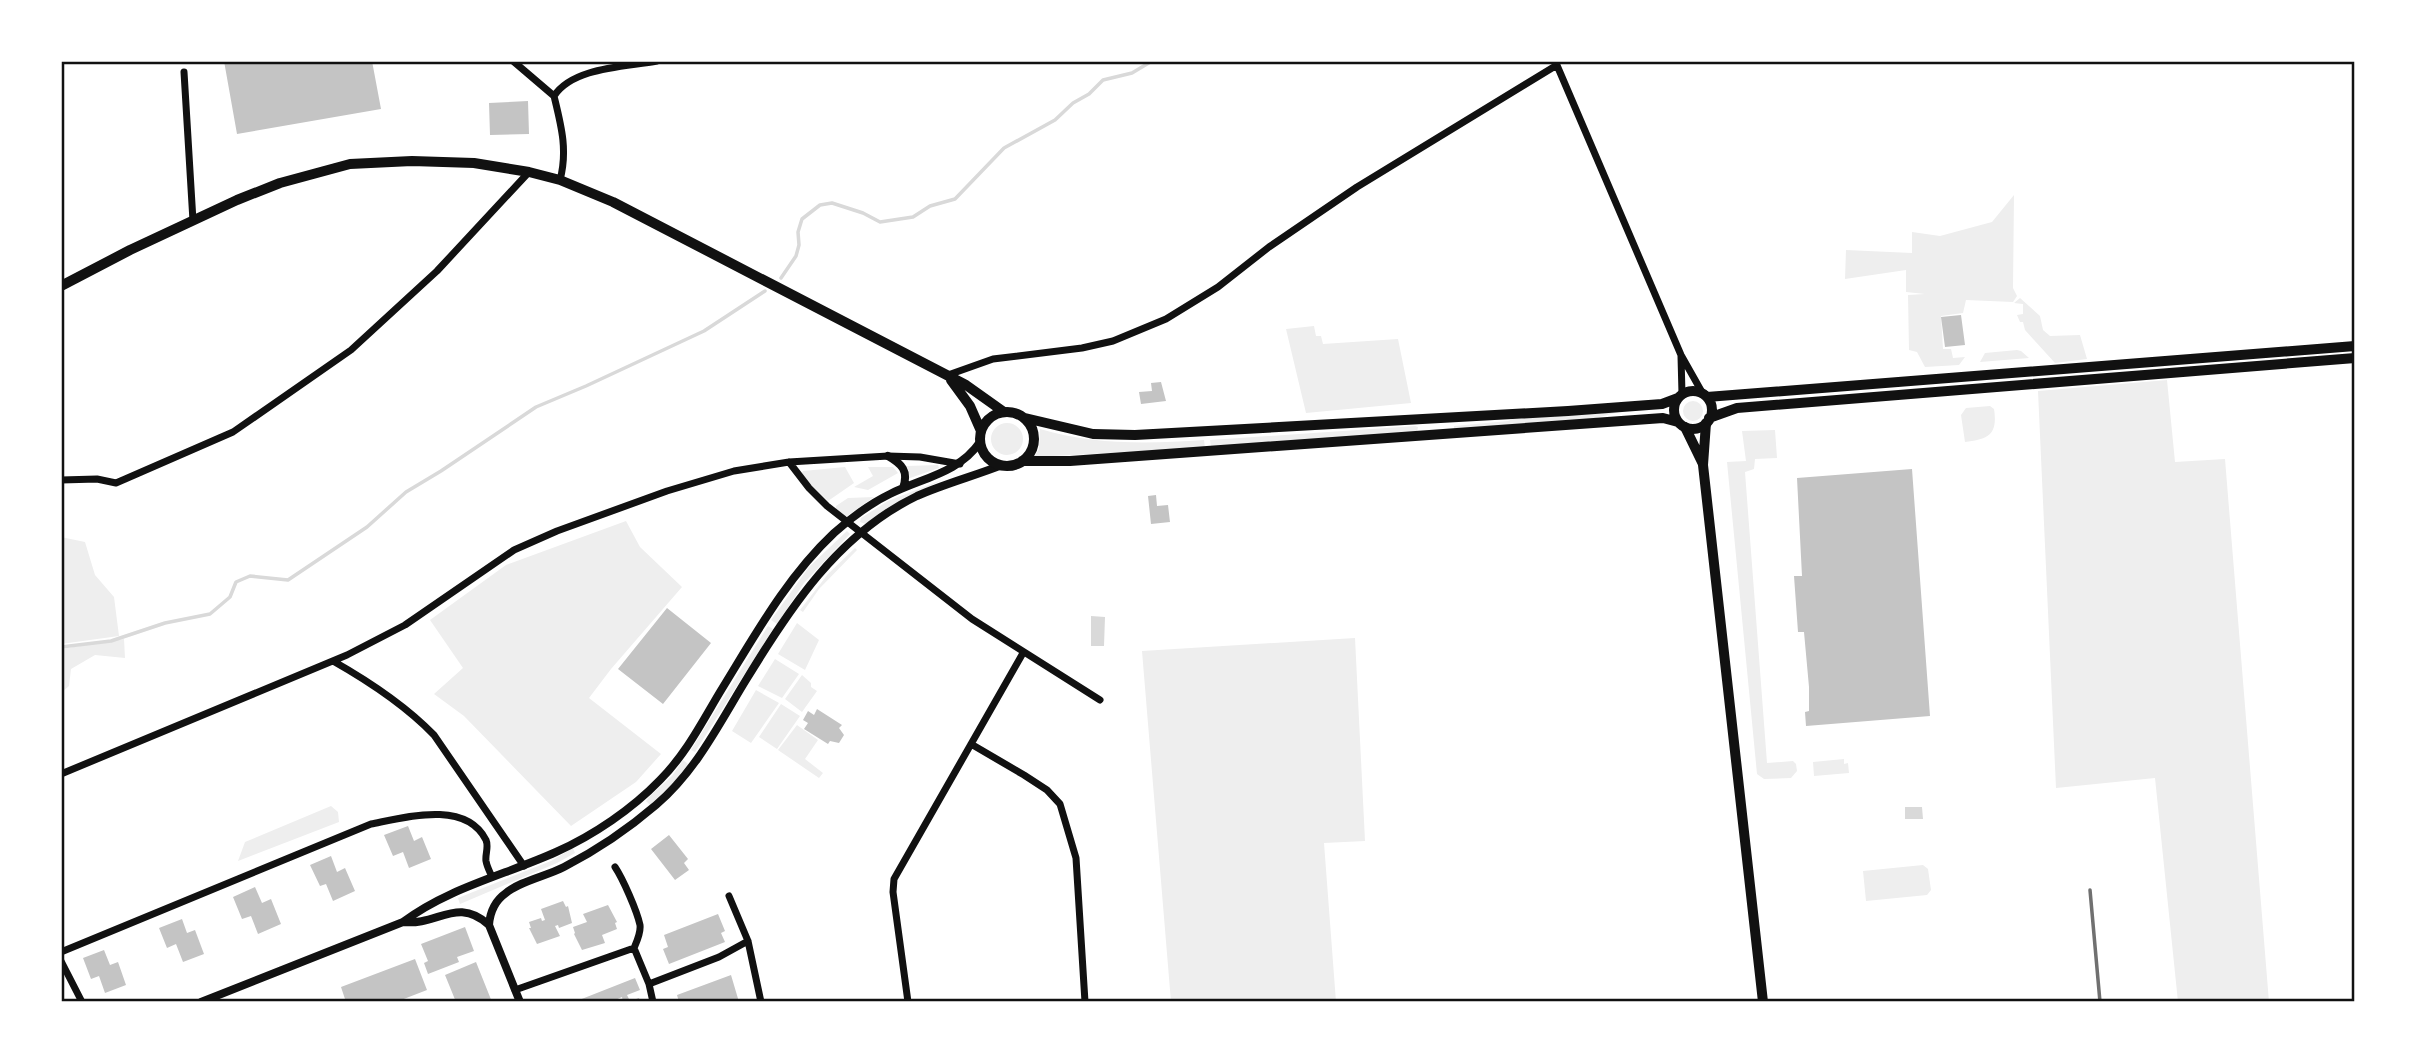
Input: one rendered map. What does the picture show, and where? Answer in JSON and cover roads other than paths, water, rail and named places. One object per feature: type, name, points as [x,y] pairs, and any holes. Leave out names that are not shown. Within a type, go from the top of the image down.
[{"type":"main road","points":[[61,286],[130,250],[280,183],[350,164],[412,161],[474,163],[560,180],[613,202],[947,375],[1004,412]]},
{"type":"main road","points":[[981,437],[991,417],[1004,412],[1074,431],[1110,435],[1433,420],[1662,404],[1692,391],[1705,396],[2355,346]]},
{"type":"main road","points":[[1022,461],[1084,460],[1663,418],[1694,428],[1738,408],[2355,358]]},
{"type":"main road","points":[[947,375],[970,406],[986,456],[1002,465],[1016,464],[1030,453],[1034,436],[1025,418]]},
{"type":"main road","points":[[1680,396],[1674,410],[1703,465]]},
{"type":"main road","points":[[1705,396],[1710,404],[1703,465],[1763,1002]]},
{"type":"main road","points":[[1433,420],[1435,433]]},
{"type":"street","points":[[513,61],[554,96],[564,137],[565,155],[560,180]]},
{"type":"street","points":[[554,96],[561,85],[571,78],[611,65],[657,61]]},
{"type":"street","points":[[947,375],[993,359],[1082,348],[1113,341],[1166,319],[1218,287],[1269,247],[1357,187],[1556,63],[1681,355],[1705,396]]},
{"type":"street","points":[[184,72],[193,221]]},
{"type":"street","points":[[61,480],[97,479],[116,483],[233,432],[264,413],[351,350],[414,293],[438,271],[529,172]]},
{"type":"street","points":[[1680,396],[1681,355]]},
{"type":"street","points":[[201,1002],[402,922],[431,904],[578,841],[633,804],[674,765],[693,739],[790,583],[811,558],[847,522],[872,503],[961,464],[981,437]]},
{"type":"street","points":[[61,774],[333,661],[405,625],[514,550],[557,531],[667,491],[734,471],[789,462],[888,456],[920,457],[961,464]]},
{"type":"street","points":[[888,456],[903,466],[906,478],[904,488]]},
{"type":"street","points":[[789,462],[809,488],[847,522],[972,619],[1100,699]]},
{"type":"street","points":[[489,925],[490,915],[505,893],[585,855],[618,835],[665,797],[691,768],[806,589],[823,568],[861,533],[916,497],[1002,465]]},
{"type":"street","points":[[908,1002],[893,891],[894,878],[1023,653]]},
{"type":"street","points":[[333,661],[383,692],[434,735],[524,866]]},
{"type":"street","points":[[971,744],[1047,790],[1060,804],[1076,858],[1085,1002]]},
{"type":"street","points":[[633,804],[643,816]]},
{"type":"street","points":[[61,952],[370,824],[445,815],[472,822],[488,844],[486,863],[492,877]]},
{"type":"street","points":[[578,841],[585,855]]},
{"type":"street","points":[[615,867],[624,880],[640,925],[634,948],[649,984],[653,1002]]},
{"type":"street","points":[[729,896],[748,941],[761,1002]]},
{"type":"street","points":[[402,922],[425,921],[463,910],[481,917],[489,925],[520,1002]]},
{"type":"street","points":[[649,984],[719,957],[748,941]]},
{"type":"street","points":[[516,990],[634,948]]},
{"type":"street","points":[[61,961],[82,1002]]},
{"type":"waterway","points":[[781,278],[796,256],[802,219],[820,205],[832,203],[863,213],[880,222],[913,217],[930,206],[955,199],[1004,148],[1055,120],[1103,80],[1132,73],[1152,61]]},
{"type":"waterway","points":[[61,647],[111,641],[165,623],[210,614],[230,597],[236,582],[250,576],[288,580],[367,527],[406,492],[536,407],[704,331],[765,291]]},
{"type":"railway","points":[[2090,890],[2100,1002]]}]
